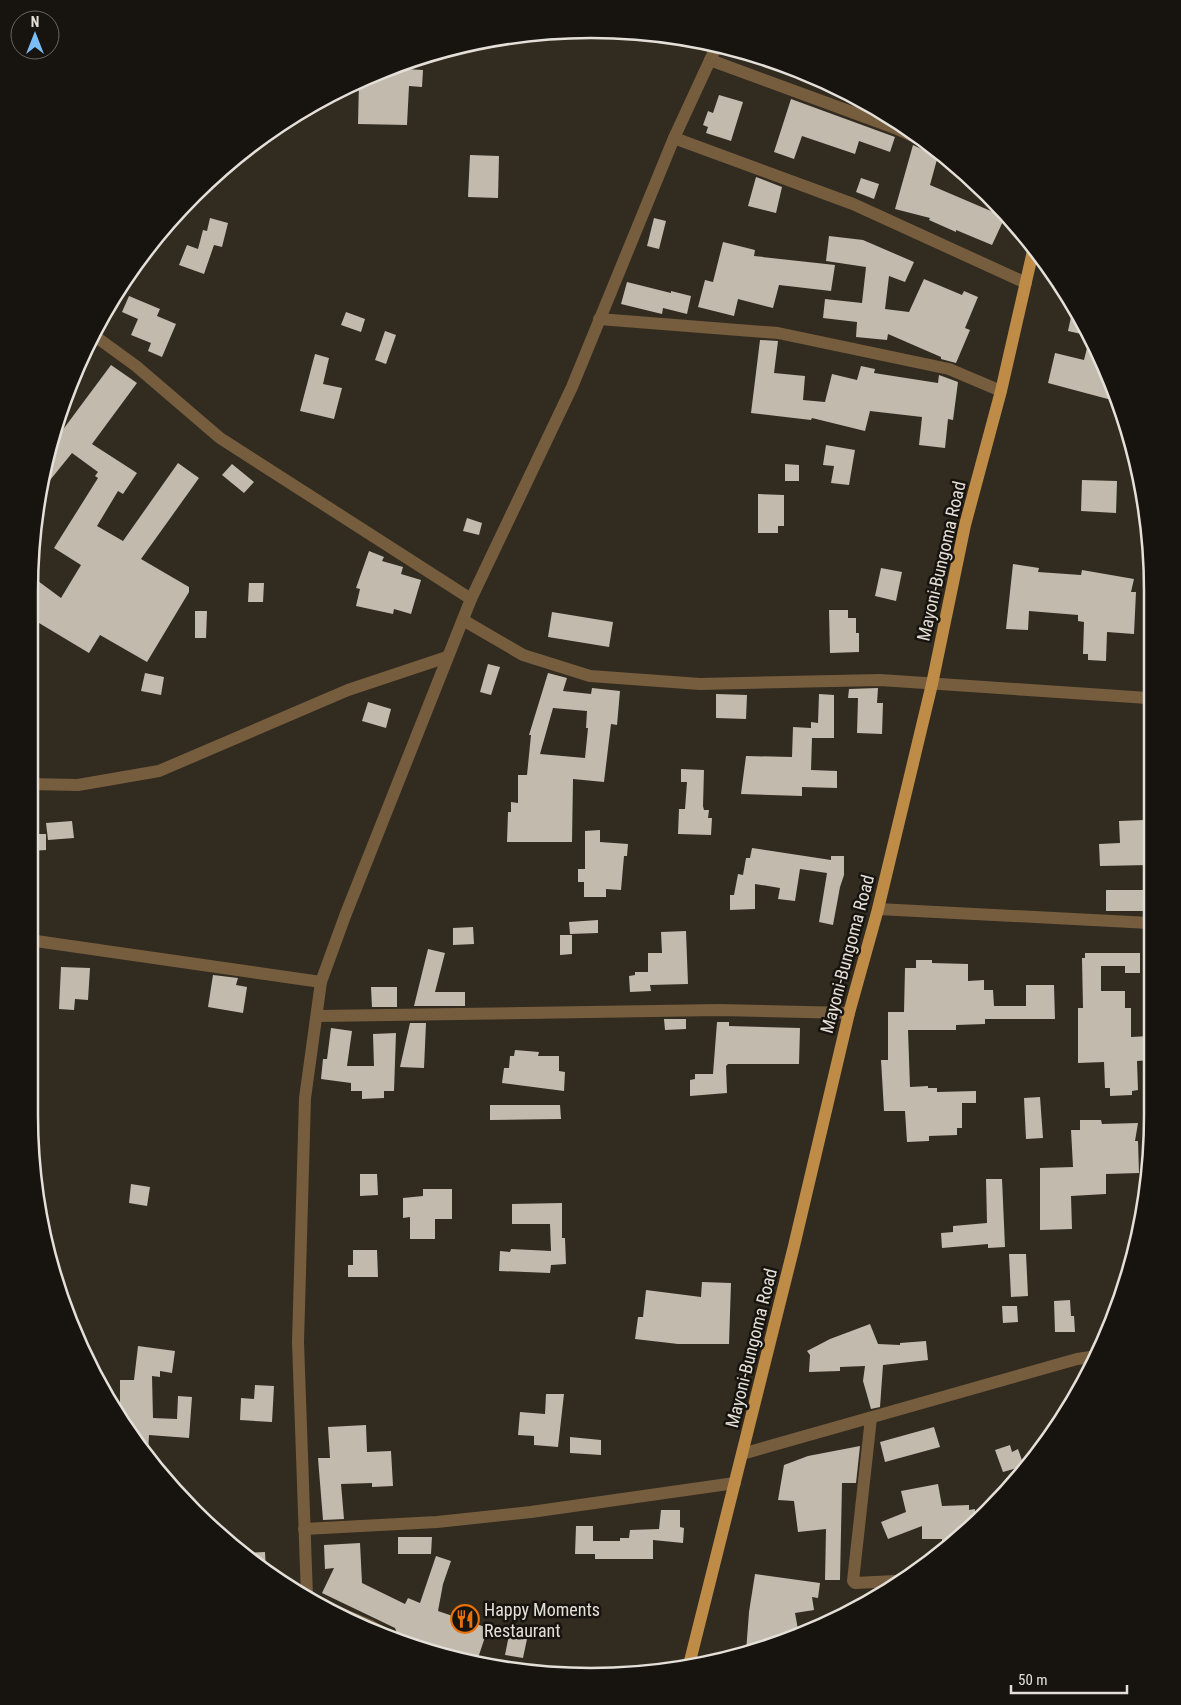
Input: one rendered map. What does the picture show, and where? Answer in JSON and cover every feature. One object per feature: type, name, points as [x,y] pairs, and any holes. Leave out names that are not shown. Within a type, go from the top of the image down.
[{"type":"main road","name":"Mayoni-Bungoma Road","points":[[692,1658],[849,1013],[878,909],[932,684],[965,525],[1001,391],[1032,258]]},
{"type":"street","points":[[307,1588],[298,1342],[305,1098],[322,982],[345,916],[470,599],[572,387],[674,138],[714,52]]},
{"type":"street","points":[[710,60],[890,126]]},
{"type":"street","points":[[674,138],[853,204],[1026,283]]},
{"type":"street","points":[[599,319],[778,333],[949,369],[1001,391]]},
{"type":"street","points":[[99,339],[136,366],[220,438],[470,599]]},
{"type":"street","points":[[463,620],[522,655],[590,676],[700,684],[880,680],[1144,698]]},
{"type":"street","points":[[38,784],[78,785],[159,771],[348,690],[447,657]]},
{"type":"street","points":[[878,909],[1144,923]]},
{"type":"street","points":[[38,941],[322,982]]},
{"type":"street","points":[[318,1016],[720,1010],[849,1013]]},
{"type":"street","points":[[742,1454],[1087,1358]]},
{"type":"street","points":[[871,1418],[853,1580],[854,1583],[886,1581]]},
{"type":"street","points":[[304,1529],[437,1522],[530,1512],[735,1483]]},
{"type":"building","points":[[407,69],[423,70],[422,87],[409,86],[407,125],[358,124],[359,89]]},
{"type":"building","points":[[719,95],[743,102],[731,141],[706,133],[708,127],[703,125],[708,111],[713,113]]},
{"type":"building","points":[[791,99],[895,137],[890,152],[859,141],[855,154],[802,136],[794,159],[774,152]]},
{"type":"building","points":[[913,145],[925,151],[937,160],[930,185],[994,212],[1003,222],[992,245],[956,230],[956,232],[929,220],[930,218],[895,209]]},
{"type":"building","points":[[470,155],[499,156],[498,198],[468,197]]},
{"type":"building","points":[[756,177],[782,187],[776,213],[748,206]]},
{"type":"building","points":[[861,178],[879,184],[874,199],[856,192]]},
{"type":"building","points":[[210,218],[228,223],[222,247],[214,245],[204,274],[179,265],[187,245],[198,249],[203,230],[207,231]]},
{"type":"building","points":[[654,218],[666,221],[659,249],[647,246]]},
{"type":"building","points":[[829,236],[863,240],[914,262],[905,282],[889,276],[885,309],[909,312],[924,279],[962,295],[964,291],[978,297],[965,328],[970,330],[956,363],[941,359],[941,357],[888,334],[887,340],[856,337],[857,322],[823,318],[825,299],[862,303],[866,267],[826,261]]},
{"type":"building","points":[[723,242],[755,250],[754,256],[835,265],[831,291],[779,285],[773,308],[738,299],[734,316],[698,307],[705,280],[713,282]]},
{"type":"building","points":[[627,282],[691,296],[687,314],[663,308],[662,314],[621,304]]},
{"type":"building","points":[[129,296],[160,309],[157,316],[176,324],[162,357],[148,351],[151,343],[131,335],[138,319],[122,312]]},
{"type":"building","points":[[346,312],[365,319],[361,332],[341,325]]},
{"type":"building","points":[[1071,318],[1079,334],[1068,331]]},
{"type":"building","points":[[385,331],[396,335],[386,364],[375,360]]},
{"type":"building","points":[[760,340],[778,341],[774,373],[805,376],[803,400],[825,402],[832,374],[857,380],[861,366],[875,369],[874,373],[938,383],[939,375],[958,382],[953,420],[948,419],[945,448],[919,445],[922,417],[870,411],[865,431],[812,418],[811,420],[751,413]]},
{"type":"building","points":[[1087,348],[1109,399],[1048,383],[1055,353],[1084,360]]},
{"type":"building","points":[[315,354],[329,358],[323,384],[342,388],[334,419],[300,411]]},
{"type":"building","points":[[111,365],[137,383],[92,444],[137,473],[123,494],[118,491],[97,526],[123,541],[178,463],[199,478],[141,559],[189,587],[189,592],[147,662],[100,635],[89,653],[38,622],[38,581],[61,598],[81,565],[54,548],[98,478],[95,476],[98,472],[72,453],[48,483],[61,433]]},
{"type":"building","points":[[826,445],[855,450],[849,485],[831,483],[834,466],[823,465]]},
{"type":"building","points":[[232,464],[254,482],[244,493],[222,475]]},
{"type":"building","points":[[785,464],[799,465],[799,481],[785,481]]},
{"type":"building","points":[[1082,480],[1117,481],[1116,513],[1081,511]]},
{"type":"building","points":[[758,494],[784,495],[784,526],[778,526],[778,533],[758,533]]},
{"type":"building","points":[[467,518],[482,523],[479,535],[463,531]]},
{"type":"building","points":[[369,551],[384,557],[382,561],[403,567],[401,574],[421,580],[411,614],[394,609],[393,614],[356,606],[360,589],[356,588]]},
{"type":"building","points":[[1013,564],[1039,568],[1038,572],[1081,575],[1082,570],[1134,579],[1131,592],[1136,592],[1134,634],[1107,632],[1106,661],[1088,660],[1088,654],[1083,654],[1084,622],[1078,621],[1078,615],[1029,611],[1028,630],[1006,629]]},
{"type":"building","points":[[881,568],[902,572],[896,601],[875,596]]},
{"type":"building","points":[[249,583],[264,583],[263,602],[248,602]]},
{"type":"building","points":[[829,610],[848,610],[848,618],[856,618],[856,633],[859,633],[859,652],[830,653]]},
{"type":"building","points":[[195,611],[207,611],[206,638],[195,638]]},
{"type":"building","points":[[552,612],[613,622],[609,647],[548,637]]},
{"type":"building","points":[[488,664],[500,667],[491,695],[480,692]]},
{"type":"building","points":[[145,673],[164,677],[161,695],[141,691]]},
{"type":"building","points":[[548,673],[567,678],[563,691],[591,694],[592,688],[620,691],[617,725],[611,724],[604,782],[573,779],[572,842],[507,842],[508,812],[511,812],[511,802],[518,803],[518,775],[527,775],[531,735],[529,735]],"holes":[[[553,708],[587,711],[586,728],[588,728],[585,758],[540,754]]]},
{"type":"building","points":[[878,688],[877,703],[883,703],[882,734],[857,733],[858,698],[848,698],[849,689]]},
{"type":"building","points":[[716,694],[747,695],[746,719],[716,718]]},
{"type":"building","points":[[819,694],[834,695],[834,738],[812,738],[811,770],[837,771],[837,788],[802,787],[802,796],[741,794],[746,756],[792,757],[793,727],[811,728],[811,722],[818,723]]},
{"type":"building","points":[[368,702],[391,709],[386,728],[362,721]]},
{"type":"building","points":[[681,769],[704,770],[703,806],[704,810],[709,810],[708,818],[712,818],[711,835],[678,834],[679,809],[685,809],[687,782],[681,782]]},
{"type":"building","points":[[1144,820],[1144,865],[1100,866],[1099,844],[1120,843],[1119,821]]},
{"type":"building","points":[[72,821],[74,838],[48,840],[46,823]]},
{"type":"building","points":[[600,830],[600,842],[628,844],[627,856],[624,856],[621,890],[606,889],[606,897],[584,897],[584,882],[578,882],[578,869],[585,869],[585,831]]},
{"type":"building","points":[[38,834],[46,834],[46,850],[38,850]]},
{"type":"building","points":[[752,848],[831,860],[831,856],[844,856],[844,875],[833,925],[819,922],[827,873],[800,869],[795,901],[778,899],[780,888],[755,884],[755,909],[730,910],[730,895],[734,895],[738,874],[743,875],[746,858],[750,858]]},
{"type":"building","points":[[1106,890],[1144,890],[1144,911],[1106,911]]},
{"type":"building","points":[[598,920],[598,933],[570,934],[569,922]]},
{"type":"building","points":[[473,927],[474,944],[453,945],[453,928]]},
{"type":"building","points":[[686,931],[688,984],[650,985],[651,991],[630,992],[629,976],[635,975],[635,972],[648,972],[648,953],[662,953],[661,932]]},
{"type":"building","points":[[560,935],[572,935],[572,954],[560,955]]},
{"type":"building","points":[[428,949],[445,953],[435,992],[465,992],[465,1006],[414,1006]]},
{"type":"building","points":[[1085,953],[1140,953],[1140,973],[1125,973],[1125,966],[1101,966],[1101,991],[1125,991],[1125,1008],[1131,1008],[1131,1037],[1144,1036],[1144,1060],[1137,1061],[1138,1090],[1132,1091],[1132,1095],[1110,1096],[1110,1088],[1105,1088],[1104,1062],[1078,1063],[1078,1008],[1083,1008],[1082,958],[1085,958]]},
{"type":"building","points":[[916,960],[932,960],[932,963],[968,964],[968,981],[984,980],[984,990],[993,990],[994,1006],[1026,1006],[1026,985],[1054,985],[1055,1019],[985,1019],[985,1024],[956,1025],[956,1030],[908,1030],[910,1087],[928,1086],[928,1088],[937,1088],[937,1092],[976,1091],[976,1103],[962,1103],[962,1128],[957,1128],[957,1135],[929,1136],[929,1141],[907,1142],[905,1111],[884,1111],[881,1060],[888,1060],[888,1012],[904,1012],[905,968],[916,968]]},
{"type":"building","points":[[61,967],[90,968],[88,1000],[75,999],[74,1010],[59,1009]]},
{"type":"building","points":[[213,975],[238,978],[236,985],[247,987],[243,1013],[208,1007]]},
{"type":"building","points":[[371,987],[397,987],[397,1007],[372,1007]]},
{"type":"building","points":[[664,1019],[686,1019],[686,1029],[665,1030]]},
{"type":"building","points":[[717,1022],[729,1022],[729,1026],[800,1028],[799,1064],[728,1064],[726,1066],[727,1093],[690,1096],[690,1080],[695,1079],[695,1074],[713,1074]]},
{"type":"building","points":[[410,1023],[426,1023],[424,1068],[400,1067]]},
{"type":"building","points":[[331,1028],[352,1031],[347,1066],[374,1066],[373,1034],[396,1033],[394,1091],[384,1091],[384,1098],[362,1099],[362,1091],[351,1091],[351,1083],[321,1079],[323,1059],[327,1059]]},
{"type":"building","points":[[515,1050],[539,1052],[538,1056],[559,1056],[559,1071],[565,1072],[564,1091],[502,1083],[504,1068],[509,1068],[510,1056],[514,1056]]},
{"type":"building","points":[[1040,1097],[1043,1138],[1026,1139],[1024,1098]]},
{"type":"building","points":[[490,1105],[560,1105],[561,1119],[490,1120]]},
{"type":"building","points":[[1080,1120],[1101,1120],[1102,1124],[1138,1123],[1135,1141],[1138,1141],[1139,1173],[1106,1174],[1106,1194],[1071,1196],[1072,1229],[1040,1230],[1040,1168],[1073,1167],[1071,1130],[1080,1130]]},
{"type":"building","points":[[360,1174],[377,1174],[378,1195],[360,1196]]},
{"type":"building","points":[[986,1179],[1002,1179],[1005,1247],[988,1248],[988,1244],[942,1248],[941,1233],[953,1232],[953,1226],[987,1223]]},
{"type":"building","points":[[131,1184],[150,1187],[147,1206],[129,1203]]},
{"type":"building","points":[[423,1189],[452,1189],[452,1219],[435,1219],[435,1239],[410,1239],[410,1217],[403,1218],[403,1198],[423,1196]]},
{"type":"building","points":[[562,1203],[562,1238],[565,1238],[566,1264],[551,1265],[550,1273],[499,1271],[500,1251],[510,1252],[511,1249],[551,1251],[550,1224],[512,1224],[512,1204]]},
{"type":"building","points":[[353,1250],[377,1250],[378,1277],[348,1277],[348,1265],[353,1265]]},
{"type":"building","points":[[1009,1254],[1026,1254],[1028,1296],[1011,1297]]},
{"type":"building","points":[[702,1282],[731,1283],[729,1344],[678,1344],[635,1339],[638,1317],[643,1317],[646,1290],[701,1297]]},
{"type":"building","points":[[1070,1300],[1075,1332],[1055,1332],[1054,1301]]},
{"type":"building","points":[[1002,1306],[1017,1306],[1018,1322],[1003,1323]]},
{"type":"building","points":[[870,1324],[878,1344],[900,1345],[900,1343],[926,1341],[928,1360],[883,1365],[880,1407],[871,1409],[863,1381],[865,1366],[840,1367],[840,1371],[809,1372],[810,1355],[807,1351],[830,1339]]},
{"type":"building","points":[[138,1346],[175,1351],[172,1373],[160,1371],[160,1377],[152,1376],[153,1418],[177,1419],[178,1396],[192,1397],[189,1438],[149,1435],[148,1446],[120,1404],[120,1380],[134,1380]]},
{"type":"building","points":[[255,1385],[274,1386],[272,1422],[240,1420],[241,1398],[254,1399]]},
{"type":"building","points":[[546,1394],[564,1394],[558,1447],[534,1445],[534,1436],[518,1435],[520,1412],[545,1414]]},
{"type":"building","points":[[366,1425],[367,1452],[391,1451],[393,1486],[372,1487],[372,1483],[341,1484],[344,1519],[323,1520],[318,1458],[330,1458],[328,1427]]},
{"type":"building","points":[[934,1427],[940,1447],[885,1462],[880,1442]]},
{"type":"building","points":[[570,1437],[601,1440],[601,1455],[570,1453]]},
{"type":"building","points":[[1010,1445],[1012,1452],[1018,1449],[1022,1460],[1014,1469],[1003,1472],[995,1450]]},
{"type":"building","points":[[860,1446],[856,1483],[842,1483],[840,1580],[825,1580],[826,1529],[798,1532],[794,1501],[778,1500],[784,1465],[808,1456]]},
{"type":"building","points":[[938,1484],[942,1506],[969,1505],[969,1510],[975,1509],[975,1512],[942,1541],[942,1539],[922,1539],[922,1526],[888,1539],[881,1522],[906,1512],[901,1491]]},
{"type":"building","points":[[661,1510],[680,1510],[680,1527],[684,1528],[683,1543],[653,1540],[653,1559],[595,1559],[595,1554],[575,1554],[576,1526],[593,1526],[593,1541],[620,1541],[620,1538],[629,1538],[630,1530],[659,1529]]},
{"type":"building","points":[[398,1537],[432,1537],[431,1554],[398,1554]]},
{"type":"building","points":[[360,1543],[362,1583],[405,1604],[408,1598],[420,1603],[436,1556],[451,1561],[443,1584],[438,1611],[488,1628],[479,1656],[447,1649],[396,1632],[395,1628],[322,1593],[334,1568],[325,1569],[324,1545]]},
{"type":"building","points":[[265,1552],[265,1561],[254,1553]]},
{"type":"building","points":[[755,1574],[820,1583],[818,1598],[812,1597],[814,1610],[795,1613],[797,1627],[747,1645]]},
{"type":"building","points":[[509,1635],[527,1639],[523,1658],[505,1655]]},
{"type":"place","name":"Happy Moments Restaurant","points":[[465,1619]]}]
